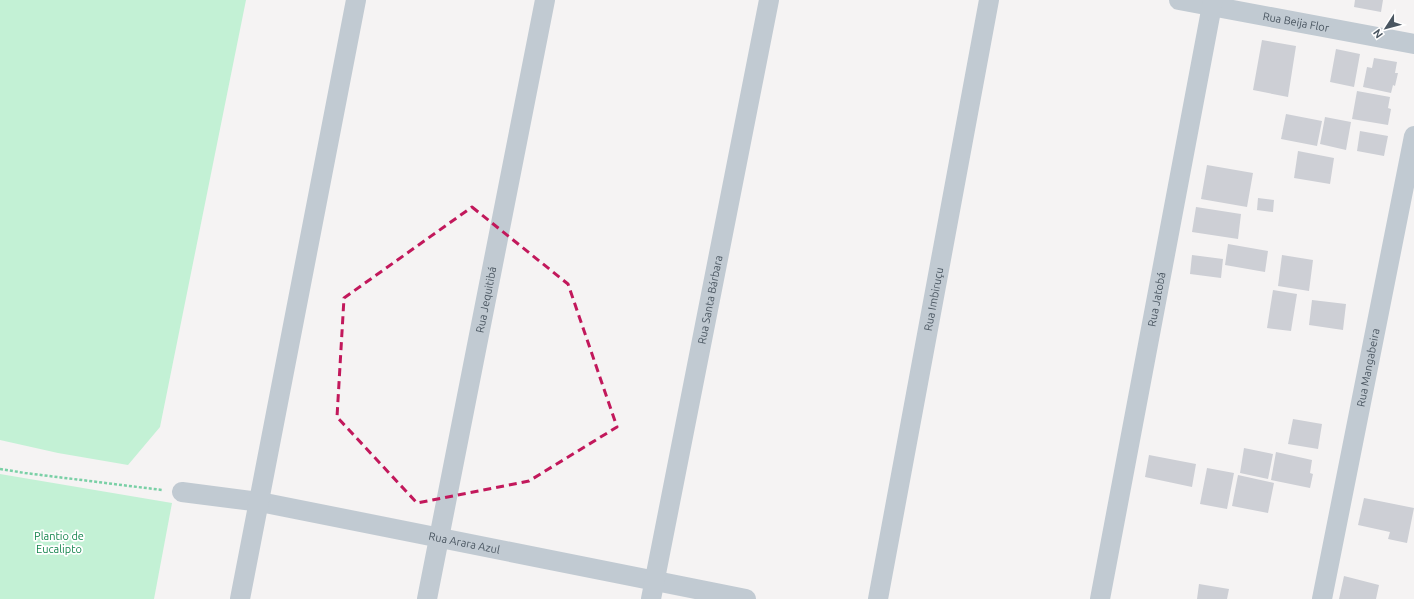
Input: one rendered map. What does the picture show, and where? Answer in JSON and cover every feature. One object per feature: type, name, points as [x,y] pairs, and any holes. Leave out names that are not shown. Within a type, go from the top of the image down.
[{"type":"street","points":[[240,599],[356,0]]},
{"type":"street","name":"Rua Jequitibá","points":[[427,599],[545,0]]},
{"type":"street","name":"Rua Santa Bárbara","points":[[653,590],[769,0]]},
{"type":"street","name":"Rua Imbiruçu","points":[[878,599],[990,0]]},
{"type":"street","name":"Rua Beija Flor","points":[[1179,0],[1212,3],[1414,44]]},
{"type":"street","name":"Rua Jatobá","points":[[1100,599],[1212,3]]},
{"type":"street","name":"Rua Mangabeira","points":[[1322,599],[1414,136]]},
{"type":"street","name":"Rua Arara Azul","points":[[182,492],[260,502],[439,538],[653,590],[746,599]]},
{"type":"path","points":[[0,469],[182,492]]},
{"type":"highlighted area","points":[[472,207],[568,284],[617,427],[529,481],[417,503],[337,417],[344,298]]},
{"type":"green space","points":[[0,0],[246,0],[160,427],[128,465],[58,453],[0,440]]},
{"type":"green space","name":"Plantio de Eucalipto","points":[[0,474],[172,503],[154,599],[0,599]]},
{"type":"building","points":[[1355,0],[1383,0],[1381,12],[1354,7]]},
{"type":"building","points":[[1262,40],[1296,46],[1288,97],[1253,90]]},
{"type":"building","points":[[1336,49],[1360,54],[1354,87],[1330,82]]},
{"type":"building","points":[[1374,58],[1397,62],[1395,73],[1398,73],[1395,86],[1393,85],[1391,93],[1363,87],[1367,67],[1372,68]]},
{"type":"building","points":[[1357,91],[1390,97],[1388,108],[1391,109],[1388,125],[1352,119]]},
{"type":"building","points":[[1286,114],[1322,121],[1317,146],[1281,139]]},
{"type":"building","points":[[1325,117],[1351,122],[1346,150],[1320,144]]},
{"type":"building","points":[[1360,131],[1388,136],[1384,156],[1357,151]]},
{"type":"building","points":[[1298,151],[1334,158],[1330,184],[1294,178]]},
{"type":"building","points":[[1207,165],[1253,173],[1247,207],[1201,199]]},
{"type":"building","points":[[1258,198],[1274,200],[1273,212],[1257,210]]},
{"type":"building","points":[[1196,207],[1241,214],[1238,239],[1192,232]]},
{"type":"building","points":[[1228,244],[1268,251],[1265,272],[1225,265]]},
{"type":"building","points":[[1192,255],[1223,259],[1221,278],[1190,274]]},
{"type":"building","points":[[1282,255],[1313,260],[1309,291],[1278,286]]},
{"type":"building","points":[[1273,290],[1297,294],[1291,331],[1267,328]]},
{"type":"building","points":[[1312,300],[1346,304],[1343,330],[1309,325]]},
{"type":"building","points":[[1293,419],[1322,424],[1318,449],[1288,444]]},
{"type":"building","points":[[1244,448],[1273,454],[1268,479],[1240,473]]},
{"type":"building","points":[[1276,452],[1312,460],[1310,473],[1313,474],[1310,488],[1271,480]]},
{"type":"building","points":[[1149,455],[1196,464],[1192,487],[1145,477]]},
{"type":"building","points":[[1207,468],[1234,473],[1227,509],[1200,504]]},
{"type":"building","points":[[1238,475],[1274,483],[1268,513],[1232,506]]},
{"type":"building","points":[[1364,498],[1414,508],[1407,543],[1388,539],[1390,532],[1358,525]]},
{"type":"building","points":[[1344,576],[1379,585],[1376,599],[1339,599]]},
{"type":"building","points":[[1199,584],[1229,589],[1227,599],[1197,599]]}]
